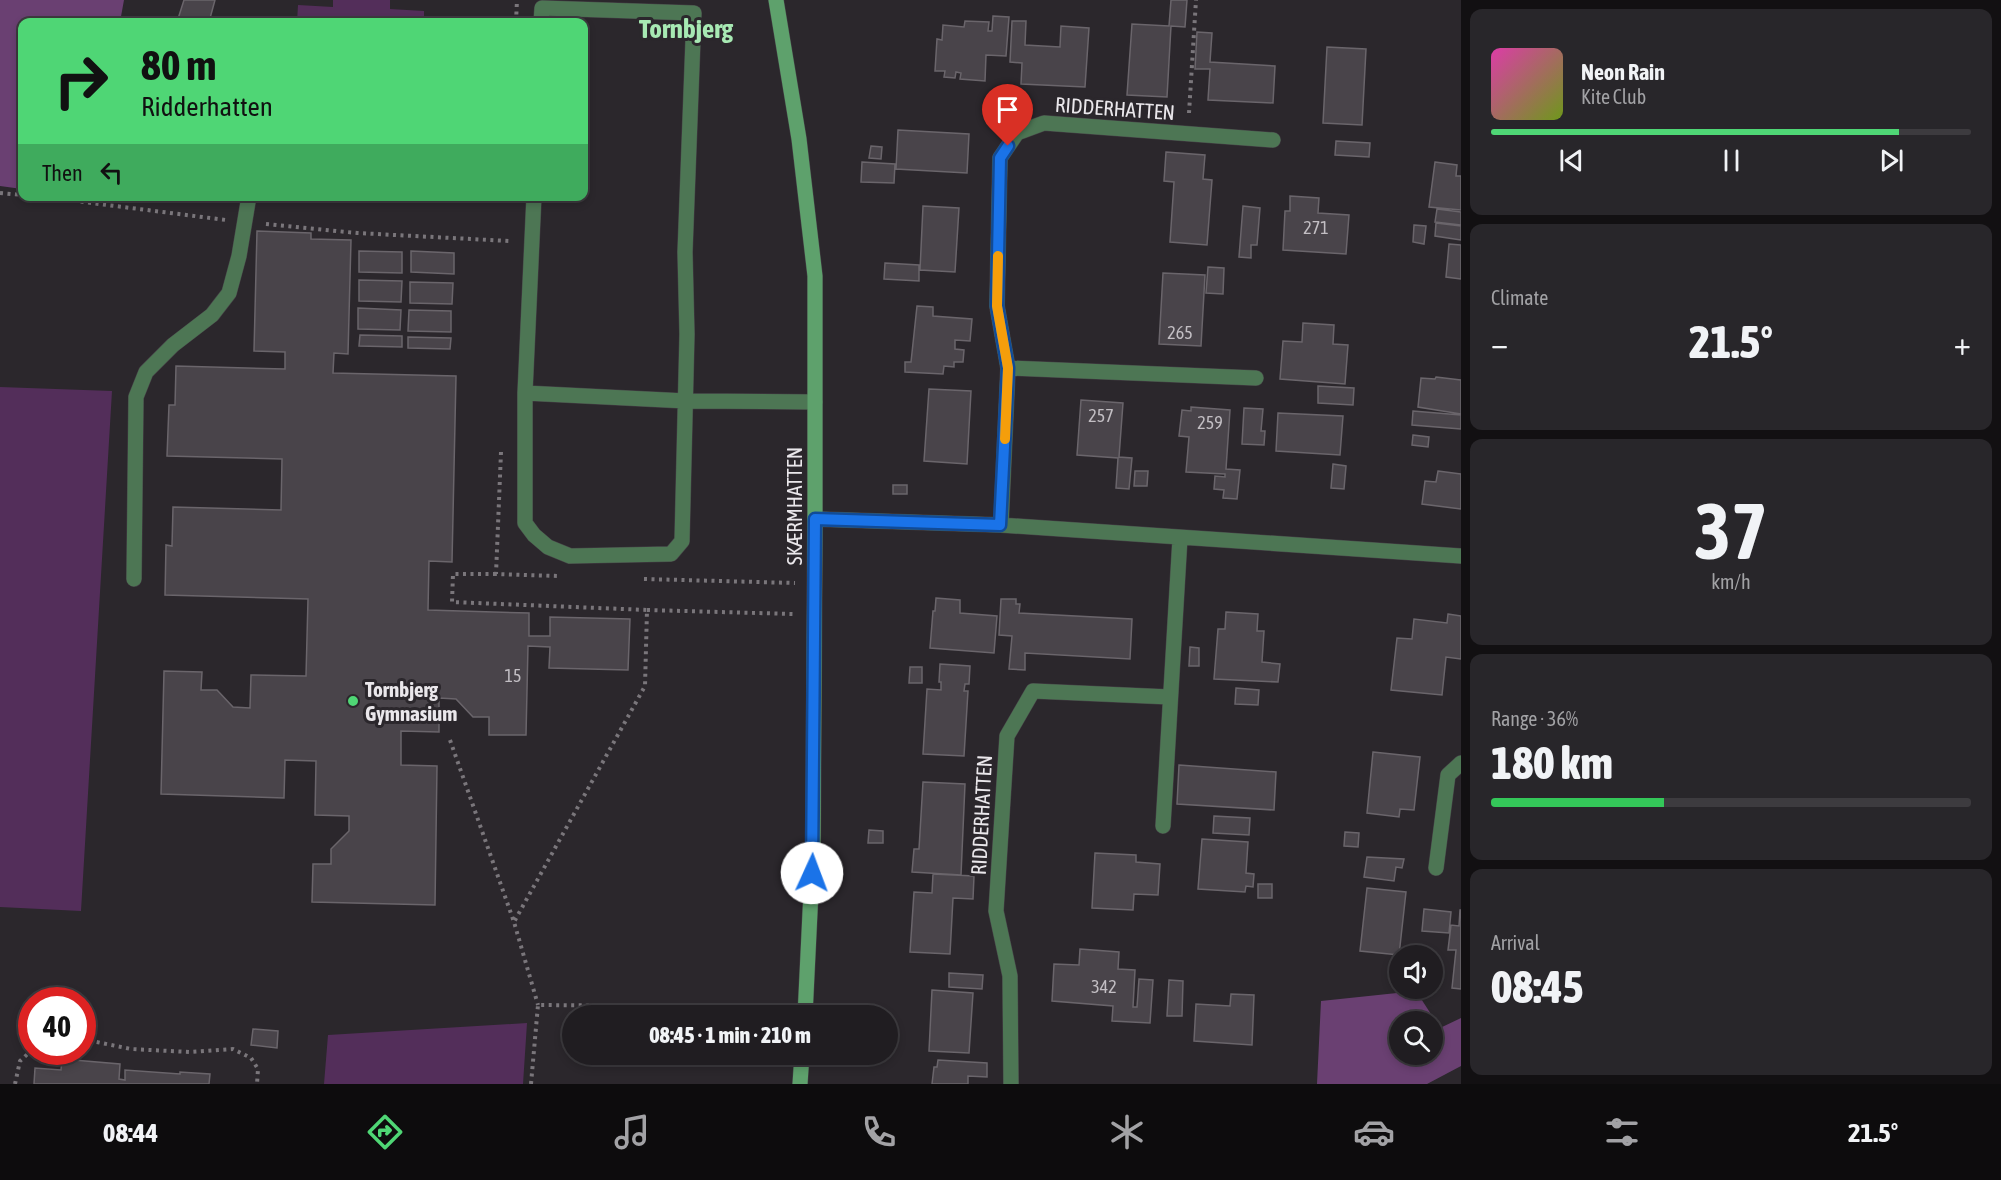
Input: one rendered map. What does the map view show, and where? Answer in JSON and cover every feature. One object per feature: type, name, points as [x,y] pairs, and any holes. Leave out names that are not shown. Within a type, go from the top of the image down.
[{"type":"street","name":"SKÆRMHATTEN","points":[[776,0],[799,139],[814,276],[813,850],[805,1005]]},
{"type":"street","points":[[534,201],[525,393],[525,523],[534,535],[548,547],[570,556],[671,554],[682,541],[686,401],[685,252],[694,13],[542,8],[541,18]]},
{"type":"street","name":"RIDDERHATTEN","points":[[1000,525],[1008,368],[997,306],[1000,158],[1017,133],[1044,123],[1273,140]]},
{"type":"street","points":[[134,579],[136,397],[146,372],[173,345],[212,315],[229,293],[239,256],[248,201]]},
{"type":"street","points":[[1008,368],[1256,378]]},
{"type":"street","points":[[525,393],[686,401],[815,402]]},
{"type":"street","points":[[815,519],[1000,525],[1461,556]]},
{"type":"street","points":[[1163,826],[1180,538]]},
{"type":"street","name":"RIDDERHATTEN","points":[[1011,1084],[1010,976],[996,911],[1007,736],[1033,691],[1170,697]]},
{"type":"street","points":[[1436,868],[1448,775],[1461,763]]},
{"type":"street","points":[[800,1084],[801,1065]]},
{"type":"path","points":[[516,18],[517,0]]},
{"type":"path","points":[[1188,134],[1196,0]]},
{"type":"path","points":[[0,193],[18,195]]},
{"type":"path","points":[[76,201],[244,222],[357,233],[508,241],[509,230]]},
{"type":"path","points":[[496,574],[501,444]]},
{"type":"path","points":[[567,576],[453,574],[452,602],[815,614]]},
{"type":"path","points":[[638,579],[815,584]]},
{"type":"path","points":[[514,922],[645,686],[647,610]]},
{"type":"path","points":[[450,740],[514,922],[538,1005],[531,1084]]},
{"type":"path","points":[[538,1005],[562,1006]]},
{"type":"path","points":[[96,1042],[131,1049],[190,1052],[233,1048],[250,1058],[258,1069],[256,1084]]},
{"type":"path","points":[[15,1084],[19,1065]]},
{"type":"shaded area","points":[[0,0],[124,0],[121,18],[18,18],[18,188],[0,186]]},
{"type":"shaded area","points":[[333,0],[390,0],[390,9],[424,11],[424,18],[297,18],[298,5],[333,7]]},
{"type":"shaded area","points":[[0,387],[112,391],[81,911],[0,907]]},
{"type":"shaded area","points":[[1389,994],[1389,999],[1421,999],[1429,1011],[1389,1011],[1389,1065],[1443,1065],[1443,1027],[1461,1018],[1461,1066],[1427,1084],[1317,1084],[1321,1001]]},
{"type":"shaded area","points":[[527,1023],[523,1084],[324,1084],[328,1035]]},
{"type":"building","points":[[184,0],[215,0],[210,18],[178,18]]},
{"type":"building","points":[[1171,0],[1187,0],[1185,27],[1171,26],[1167,97],[1127,95],[1132,24],[1169,26]]},
{"type":"building","points":[[993,16],[1009,17],[1006,56],[986,55],[985,81],[960,79],[961,73],[956,72],[955,78],[944,77],[945,71],[935,71],[937,39],[942,40],[943,25],[964,27],[965,21],[989,22],[988,31],[992,31]]},
{"type":"building","points":[[1012,21],[1026,21],[1025,45],[1060,47],[1061,26],[1089,28],[1085,87],[1021,84],[1022,63],[1010,62]]},
{"type":"building","points":[[1197,32],[1212,33],[1210,62],[1275,66],[1273,103],[1208,100],[1210,69],[1195,69]]},
{"type":"building","points":[[1327,47],[1366,49],[1362,125],[1323,123]]},
{"type":"building","points":[[898,130],[969,134],[967,173],[896,169]]},
{"type":"building","points":[[1336,141],[1370,143],[1369,157],[1335,155]]},
{"type":"building","points":[[871,146],[882,147],[881,159],[869,158]]},
{"type":"building","points":[[1166,152],[1205,155],[1203,179],[1212,180],[1207,245],[1170,242],[1174,182],[1164,181]]},
{"type":"building","points":[[862,162],[895,164],[894,183],[861,182]]},
{"type":"building","points":[[1435,162],[1457,165],[1456,176],[1461,176],[1461,210],[1429,207]]},
{"type":"building","points":[[1290,196],[1319,198],[1318,213],[1349,215],[1346,254],[1283,250],[1285,211],[1290,211]]},
{"type":"building","points":[[923,206],[959,208],[955,272],[920,270]]},
{"type":"building","points":[[1243,206],[1260,208],[1257,245],[1251,245],[1251,258],[1239,257]]},
{"type":"building","points":[[1437,209],[1461,212],[1461,225],[1435,222]]},
{"type":"building","points":[[1436,223],[1461,226],[1461,240],[1435,236]]},
{"type":"building","points":[[1414,225],[1426,226],[1424,244],[1413,242]]},
{"type":"building","points":[[257,231],[311,233],[311,239],[351,240],[348,354],[334,353],[333,373],[456,376],[452,562],[429,561],[428,610],[529,613],[529,636],[550,636],[550,617],[630,619],[628,670],[549,668],[550,647],[528,646],[526,735],[489,735],[489,717],[473,717],[456,699],[439,698],[439,732],[401,731],[401,765],[437,766],[435,905],[312,902],[313,864],[331,864],[331,849],[349,831],[349,816],[315,815],[316,761],[285,760],[284,798],[161,794],[164,671],[202,672],[201,690],[217,690],[233,707],[250,708],[251,675],[306,676],[308,599],[165,595],[166,545],[172,546],[173,507],[281,510],[282,459],[167,456],[169,405],[175,405],[176,366],[285,369],[285,352],[254,351]]},
{"type":"building","points":[[1449,244],[1461,245],[1461,279],[1446,277]]},
{"type":"building","points":[[359,251],[402,252],[402,273],[359,272]]},
{"type":"building","points":[[411,251],[454,253],[454,274],[411,272]]},
{"type":"building","points":[[885,263],[919,265],[919,281],[884,279]]},
{"type":"building","points":[[1208,267],[1224,268],[1223,294],[1206,293]]},
{"type":"building","points":[[1163,273],[1205,275],[1201,346],[1159,344]]},
{"type":"building","points":[[359,280],[402,281],[401,302],[359,301]]},
{"type":"building","points":[[410,282],[453,283],[452,304],[410,303]]},
{"type":"building","points":[[917,306],[933,307],[933,316],[972,319],[970,341],[955,340],[955,349],[964,350],[963,362],[954,362],[954,367],[944,366],[943,374],[905,372],[905,362],[911,362]]},
{"type":"building","points":[[358,308],[401,310],[400,330],[358,329]]},
{"type":"building","points":[[409,310],[451,311],[451,332],[408,331]]},
{"type":"building","points":[[1303,323],[1334,325],[1333,344],[1348,345],[1345,384],[1280,379],[1283,341],[1302,342]]},
{"type":"building","points":[[360,335],[402,336],[402,347],[359,346]]},
{"type":"building","points":[[408,337],[451,338],[450,349],[408,348]]},
{"type":"building","points":[[1436,377],[1461,380],[1461,414],[1418,407],[1421,378],[1435,379]]},
{"type":"building","points":[[1318,386],[1354,388],[1353,405],[1318,403]]},
{"type":"building","points":[[929,389],[971,391],[967,464],[924,461]]},
{"type":"building","points":[[1081,400],[1123,403],[1119,457],[1132,458],[1129,489],[1116,488],[1118,458],[1077,455]]},
{"type":"building","points":[[1191,407],[1230,410],[1226,469],[1240,470],[1237,499],[1223,498],[1224,490],[1214,489],[1215,476],[1225,477],[1225,474],[1186,472],[1189,437],[1179,436],[1182,410],[1191,411]]},
{"type":"building","points":[[1244,408],[1263,409],[1261,431],[1265,431],[1264,445],[1242,444]]},
{"type":"building","points":[[1413,411],[1461,415],[1461,429],[1412,425]]},
{"type":"building","points":[[1278,413],[1343,416],[1340,455],[1276,451]]},
{"type":"building","points":[[1413,435],[1429,437],[1428,447],[1412,445]]},
{"type":"building","points":[[1333,464],[1346,466],[1344,489],[1331,488]]},
{"type":"building","points":[[1135,471],[1148,471],[1147,486],[1134,486]]},
{"type":"building","points":[[1438,471],[1461,474],[1461,509],[1422,504],[1425,481],[1436,482]]},
{"type":"building","points":[[893,485],[907,485],[907,494],[893,494]]},
{"type":"building","points":[[936,598],[960,600],[960,613],[997,616],[994,653],[930,648]]},
{"type":"building","points":[[1001,599],[1016,599],[1016,604],[1020,604],[1019,613],[1132,619],[1130,659],[1025,653],[1025,670],[1009,669],[1012,636],[999,635]]},
{"type":"building","points":[[1226,612],[1258,614],[1257,631],[1264,631],[1262,662],[1280,664],[1278,682],[1214,679],[1218,629],[1225,629]]},
{"type":"building","points":[[1448,614],[1461,616],[1461,659],[1446,657],[1442,695],[1391,690],[1397,638],[1412,639],[1414,619],[1447,623]]},
{"type":"building","points":[[1190,647],[1199,648],[1199,666],[1189,666]]},
{"type":"building","points":[[940,664],[970,666],[969,684],[965,684],[964,691],[968,691],[964,756],[923,754],[927,689],[941,690]]},
{"type":"building","points":[[910,667],[922,667],[922,683],[909,683]]},
{"type":"building","points":[[1236,688],[1259,690],[1258,705],[1235,704]]},
{"type":"building","points":[[1373,752],[1420,757],[1414,810],[1400,809],[1399,817],[1367,813]]},
{"type":"building","points":[[1179,765],[1276,772],[1274,810],[1177,804]]},
{"type":"building","points":[[923,782],[965,784],[961,875],[912,872],[914,849],[919,849]]},
{"type":"building","points":[[1214,816],[1250,818],[1249,835],[1213,833]]},
{"type":"building","points":[[869,830],[883,831],[883,843],[868,843]]},
{"type":"building","points":[[1345,832],[1359,833],[1358,847],[1344,846]]},
{"type":"building","points":[[1202,839],[1248,842],[1246,873],[1254,874],[1253,887],[1246,886],[1245,892],[1198,889]]},
{"type":"building","points":[[1095,853],[1136,855],[1136,862],[1160,864],[1158,895],[1134,894],[1133,910],[1092,908]]},
{"type":"building","points":[[1367,857],[1404,859],[1402,868],[1396,867],[1394,881],[1364,877]]},
{"type":"building","points":[[933,874],[974,876],[973,899],[953,898],[950,954],[910,952],[914,892],[932,893]]},
{"type":"building","points":[[1258,884],[1272,884],[1272,898],[1258,898]]},
{"type":"building","points":[[1367,888],[1406,892],[1400,945],[1389,945],[1389,954],[1360,951]]},
{"type":"building","points":[[1424,909],[1451,912],[1449,933],[1422,931]]},
{"type":"building","points":[[1460,910],[1461,989],[1452,988],[1456,950],[1448,950],[1451,925],[1459,926]]},
{"type":"building","points":[[1080,949],[1119,952],[1118,969],[1135,970],[1133,1007],[1137,1007],[1139,979],[1153,980],[1150,1023],[1112,1021],[1113,1006],[1052,1001],[1054,964],[1079,965]]},
{"type":"building","points":[[949,973],[983,975],[982,989],[949,987]]},
{"type":"building","points":[[1169,980],[1183,981],[1182,1016],[1167,1016]]},
{"type":"building","points":[[932,990],[973,993],[969,1053],[929,1051]]},
{"type":"building","points":[[1231,994],[1254,995],[1252,1045],[1194,1041],[1196,1004],[1230,1006]]},
{"type":"building","points":[[253,1029],[278,1031],[277,1048],[251,1045]]},
{"type":"building","points":[[938,1060],[987,1063],[987,1077],[968,1076],[968,1084],[932,1084],[934,1067],[937,1067]]},
{"type":"building","points":[[96,1062],[120,1064],[119,1079],[125,1080],[125,1070],[210,1074],[209,1084],[34,1084],[35,1068],[61,1070],[61,1065],[96,1065]]},
{"type":"slow traffic","points":[[998,256],[997,306],[1008,368],[1005,439]]},
{"type":"place","name":"Tornbjerg Gymnasium","points":[[353,701]]},
{"type":"district","name":"Tornbjerg","points":[[686,28]]},
{"type":"route","points":[[812,873],[815,519],[1000,525],[1008,368],[997,306],[1000,158],[1008,146]]}]
